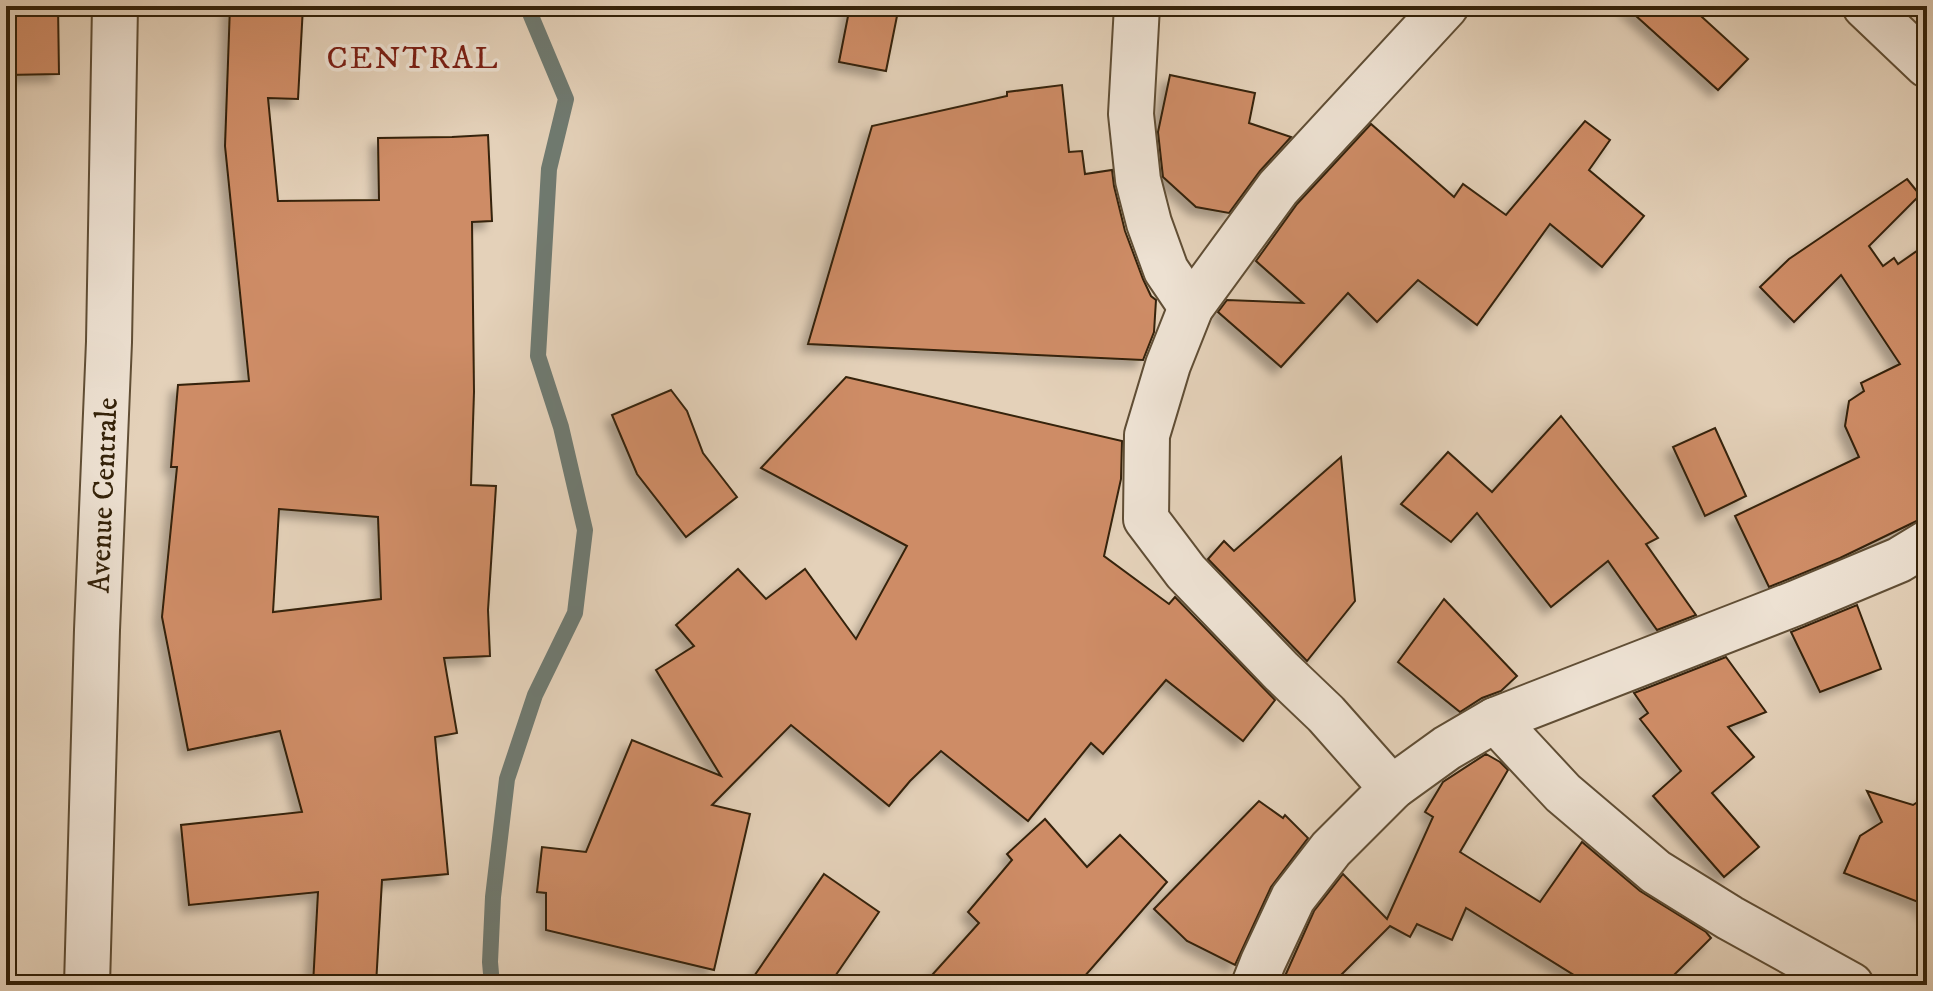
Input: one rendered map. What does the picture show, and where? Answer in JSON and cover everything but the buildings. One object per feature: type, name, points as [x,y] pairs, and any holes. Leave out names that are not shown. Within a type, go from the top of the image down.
[{"type":"street","name":"Avenue Centrale","points":[[87,985],[109,342],[115,6]]},
{"type":"street","points":[[1137,6],[1131,114],[1138,180],[1166,270],[1191,307]]},
{"type":"street","points":[[1393,787],[1186,572],[1146,519],[1147,435],[1168,365],[1191,307],[1278,188],[1446,6]]},
{"type":"street","points":[[1865,6],[1927,65]]},
{"type":"street","points":[[1254,985],[1293,898],[1331,849],[1393,787],[1447,748],[1495,720],[1796,603],[1899,560],[1927,543]]},
{"type":"street","points":[[1495,720],[1563,793],[1656,872],[1730,918],[1851,985]]},
{"type":"waterway","points":[[492,985],[493,897],[507,779],[535,695],[575,613],[585,530],[561,427],[538,356],[549,169],[566,99],[529,11],[523,6]]},
{"type":"district","name":"CENTRAL","points":[[413,57]]}]
